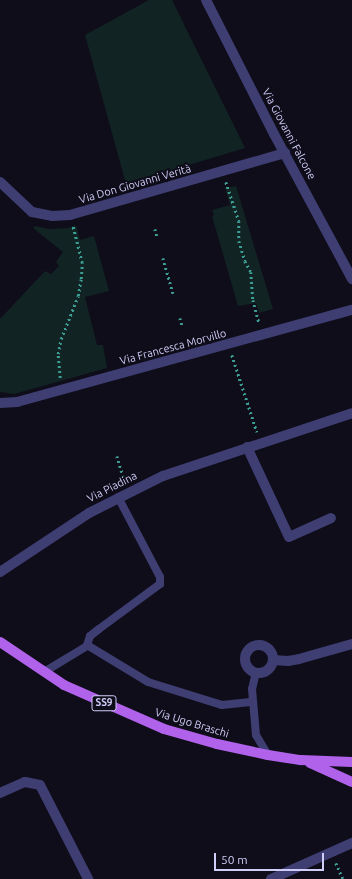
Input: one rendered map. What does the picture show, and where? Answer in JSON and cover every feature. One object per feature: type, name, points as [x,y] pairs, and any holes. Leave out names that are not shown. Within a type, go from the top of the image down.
[{"type":"main road","name":"Via Ugo Braschi","points":[[0,642],[64,685],[164,729],[217,744],[268,755],[301,760],[352,762]]},
{"type":"main road","name":"Via Ugo Braschi","points":[[301,760],[352,782]]},
{"type":"street","name":"Via Giovanni Falcone","points":[[206,0],[274,134],[286,153],[352,279]]},
{"type":"street","name":"Via Don Giovanni Verità","points":[[0,182],[32,212],[52,216],[70,215],[286,153]]},
{"type":"street","name":"Via Francesca Morvillo","points":[[0,403],[17,402],[352,310]]},
{"type":"street","name":"Via Piadina","points":[[0,572],[89,513],[162,476],[247,447],[352,414]]},
{"type":"street","points":[[247,447],[289,537],[331,518]]},
{"type":"street","points":[[273,660],[299,659],[352,644]]},
{"type":"street","points":[[255,646],[264,646],[271,651],[273,660],[266,671],[256,672],[248,668],[245,659],[251,648],[255,646]]},
{"type":"street","points":[[0,793],[26,782],[40,785],[88,879]]},
{"type":"street","points":[[335,850],[352,838]]},
{"type":"street","points":[[271,879],[352,843]]},
{"type":"lane","points":[[88,646],[87,642],[99,629],[160,584],[160,577],[118,497]]},
{"type":"lane","points":[[44,672],[88,646]]},
{"type":"lane","points":[[88,646],[148,682],[222,705],[253,702]]},
{"type":"lane","points":[[256,672],[252,689],[256,735],[268,755]]},
{"type":"path","points":[[223,172],[239,221],[241,250],[250,272],[253,300],[260,328]]},
{"type":"path","points":[[61,382],[58,354],[61,339],[78,296],[82,263],[72,222]]},
{"type":"path","points":[[155,229],[156,236]]},
{"type":"path","points":[[163,258],[173,294]]},
{"type":"path","points":[[180,318],[182,325]]},
{"type":"path","points":[[232,354],[259,438]]},
{"type":"path","points":[[117,456],[128,493]]},
{"type":"path","points":[[335,850],[343,879]]},
{"type":"shaded area","points":[[149,0],[172,0],[245,148],[126,184],[85,35]]},
{"type":"shaded area","points":[[236,186],[273,309],[259,313],[256,303],[238,306],[212,216],[214,215],[212,210],[230,205],[225,188]]},
{"type":"shaded area","points":[[76,225],[80,240],[94,236],[109,291],[85,297],[97,345],[103,345],[107,368],[14,394],[0,392],[0,319],[45,271],[51,274],[59,266],[56,262],[63,252],[33,228],[35,226],[49,229],[68,228]]}]
